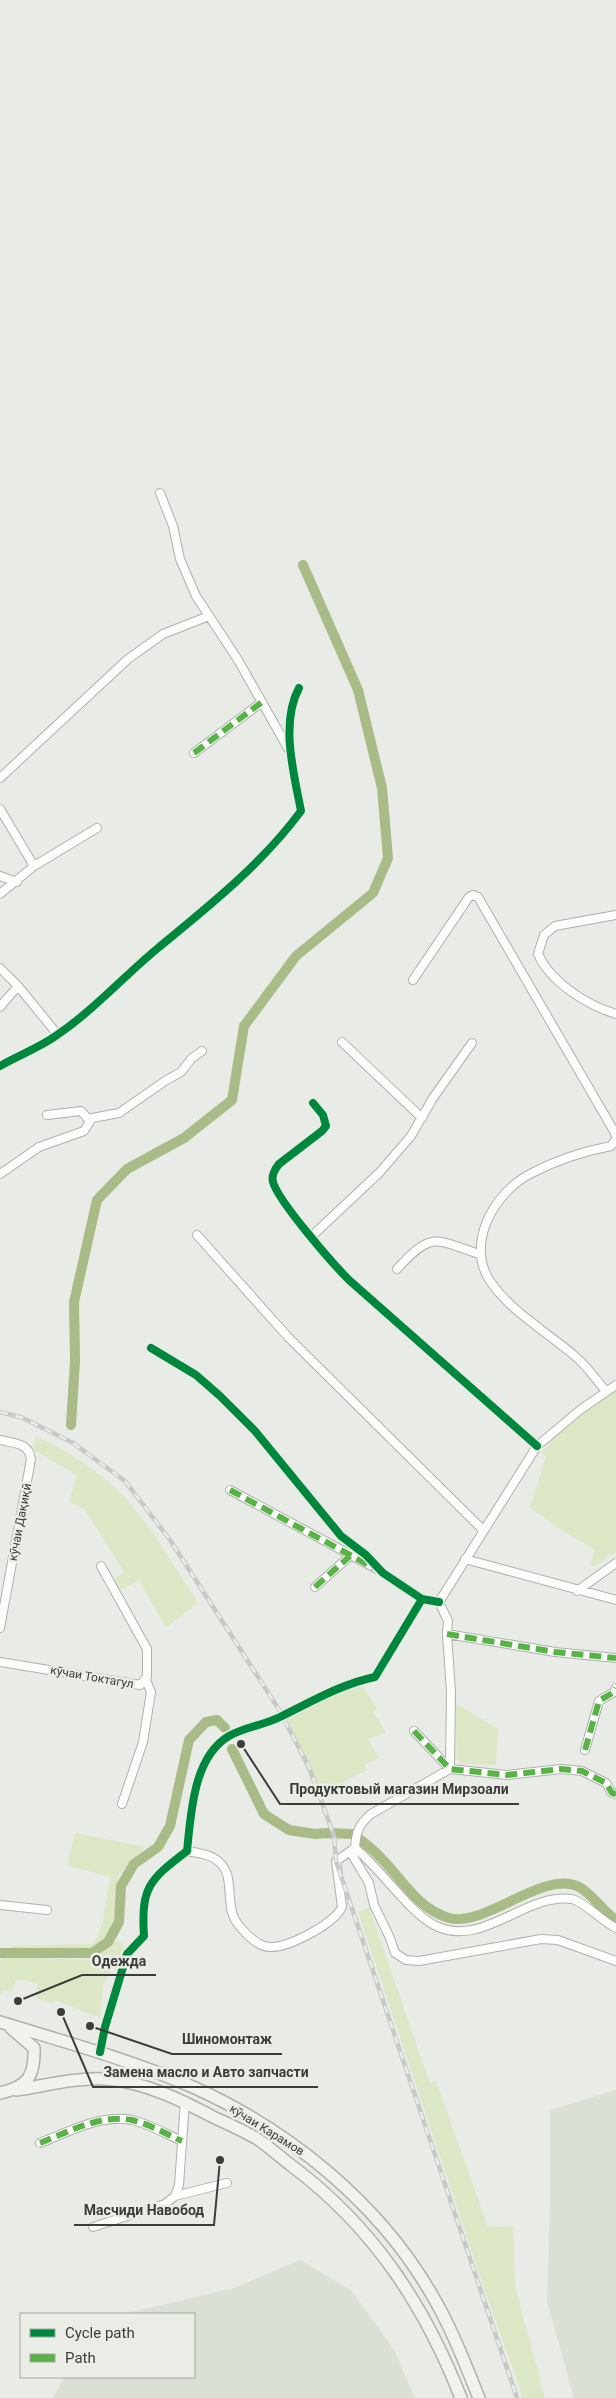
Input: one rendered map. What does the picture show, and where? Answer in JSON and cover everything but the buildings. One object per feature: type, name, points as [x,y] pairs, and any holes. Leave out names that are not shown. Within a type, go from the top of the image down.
[{"type":"main road","name":"кӯчаи Карамов","points":[[0,2022],[100,2052],[193,2088],[241,2112],[296,2146],[335,2179],[368,2212],[405,2254],[432,2295],[459,2349],[479,2398]]},
{"type":"main road","name":"кӯчаи Карамов","points":[[0,2022],[20,2034],[34,2048],[35,2066],[30,2078],[16,2090]]},
{"type":"main road","name":"кӯчаи Карамов","points":[[0,2093],[105,2079],[138,2084],[185,2101],[257,2139],[313,2182],[352,2218],[385,2256],[412,2296],[437,2344],[460,2398]]},
{"type":"street","points":[[160,493],[174,526],[180,559],[196,596],[238,660],[289,750]]},
{"type":"street","points":[[0,778],[128,660],[163,634],[209,616]]},
{"type":"street","points":[[0,1066],[58,1035],[205,911],[272,847],[289,828],[301,811],[289,750],[294,698],[299,688]]},
{"type":"street","points":[[194,753],[262,702]]},
{"type":"street","points":[[0,809],[34,866]]},
{"type":"street","points":[[0,894],[17,882],[34,866],[97,828]]},
{"type":"street","points":[[0,876],[17,882]]},
{"type":"street","points":[[413,980],[470,897],[474,895],[478,897],[616,1138],[611,1146],[530,1173],[510,1189],[492,1210],[482,1233],[479,1254],[489,1280],[508,1302],[577,1358],[606,1391]]},
{"type":"street","points":[[616,915],[555,926],[544,935],[538,954],[544,966],[574,992],[596,1008],[616,1014]]},
{"type":"street","points":[[0,968],[18,986],[58,1035]]},
{"type":"street","points":[[0,1007],[18,986]]},
{"type":"street","points":[[342,1042],[422,1118]]},
{"type":"street","points":[[312,1236],[380,1172],[411,1136],[433,1098],[472,1043]]},
{"type":"street","points":[[0,1174],[39,1147],[84,1131],[95,1116],[119,1113],[181,1072],[192,1058],[202,1050]]},
{"type":"street","points":[[313,1103],[323,1115],[326,1126],[279,1164],[272,1176],[272,1181],[282,1198],[332,1262],[350,1280],[538,1446]]},
{"type":"street","points":[[47,1115],[81,1111],[90,1121]]},
{"type":"street","points":[[196,1235],[288,1337],[483,1530]]},
{"type":"street","points":[[398,1269],[414,1252],[432,1240],[450,1243],[479,1254]]},
{"type":"street","points":[[151,1348],[196,1375],[220,1396],[255,1431],[341,1536],[383,1572]]},
{"type":"street","points":[[439,1602],[538,1446],[580,1410],[616,1385]]},
{"type":"street","name":"кӯчаи Дақиқӣ","points":[[0,1440],[26,1448],[29,1450],[31,1460],[0,1628]]},
{"type":"street","points":[[230,1490],[383,1572],[422,1598],[439,1602]]},
{"type":"street","points":[[315,1587],[350,1556]]},
{"type":"street","points":[[465,1559],[577,1591],[616,1600]]},
{"type":"street","points":[[577,1591],[616,1563]]},
{"type":"street","name":"кӯчаи Токтагул","points":[[0,1662],[140,1685],[146,1680],[146,1649],[101,1566]]},
{"type":"street","points":[[100,2052],[104,2027],[127,1954],[144,1936],[142,1911],[146,1890],[160,1872],[186,1851],[193,1800],[209,1755],[229,1736],[278,1718],[354,1681],[375,1677],[422,1598]]},
{"type":"street","points":[[439,1602],[448,1621],[447,1634],[451,1692],[450,1768]]},
{"type":"street","points":[[447,1634],[555,1652],[616,1658]]},
{"type":"street","points":[[122,1804],[143,1742],[151,1692],[146,1680]]},
{"type":"street","points":[[585,1750],[599,1701],[614,1692],[616,1688]]},
{"type":"street","points":[[414,1731],[450,1768],[507,1775],[561,1768],[582,1771],[606,1783],[612,1793],[616,1794]]},
{"type":"street","points":[[450,1768],[418,1789],[371,1814],[358,1828],[353,1850],[369,1883],[374,1905],[390,1938],[394,1953],[406,1960],[419,1961],[541,1939],[558,1940],[616,1961]]},
{"type":"street","points":[[186,1851],[209,1856],[220,1862],[226,1873],[230,1906],[236,1922],[256,1944],[269,1947],[282,1945],[310,1933],[339,1913],[342,1907],[336,1861],[353,1850]]},
{"type":"street","points":[[353,1850],[379,1870],[415,1910],[435,1926],[457,1930],[481,1929],[541,1903],[558,1898],[575,1900],[605,1923],[616,1928]]},
{"type":"street","points":[[0,1905],[47,1910]]},
{"type":"street","points":[[175,2196],[179,2186],[185,2101]]},
{"type":"street","points":[[40,2143],[94,2122],[118,2119],[143,2124],[182,2141]]},
{"type":"street","points":[[93,2227],[165,2204],[175,2196],[227,2183]]},
{"type":"shaded area","points":[[616,2090],[616,2398],[574,2398],[547,2302],[550,2110]]},
{"type":"shaded area","points":[[300,2260],[352,2291],[394,2350],[415,2398],[53,2398],[63,2378],[195,2378],[195,2313],[127,2313],[234,2288]]},
{"type":"green space","points":[[616,1388],[616,1552],[593,1567],[590,1564],[595,1550],[558,1528],[530,1507],[546,1457],[541,1453],[569,1421]]},
{"type":"green space","points":[[36,1436],[84,1463],[124,1497],[158,1540],[198,1602],[166,1628],[139,1580],[119,1591],[113,1580],[124,1572],[85,1510],[69,1501],[77,1475],[32,1449]]},
{"type":"green space","points":[[360,1682],[377,1709],[373,1712],[386,1732],[368,1739],[379,1758],[364,1765],[367,1770],[317,1795],[283,1716],[333,1697]]},
{"type":"green space","points":[[455,1703],[498,1729],[496,1765],[462,1764],[457,1760]]},
{"type":"green space","points":[[75,1833],[145,1847],[119,1875],[113,1925],[105,1939],[92,1950],[12,1951],[12,1946],[94,1944],[103,1922],[110,1877],[67,1865]]},
{"type":"green space","points":[[369,1908],[430,2083],[436,2081],[488,2227],[513,2226],[515,2286],[545,2398],[523,2398],[485,2291],[358,1912]]},
{"type":"green space","points":[[117,1940],[125,1946],[103,1985],[100,2018],[55,2000],[53,2004],[36,1998],[38,1983],[16,1979],[12,1992],[3,1990],[0,1996],[0,1962],[3,1957],[91,1960]]},
{"type":"waterway","points":[[71,1425],[75,1361],[74,1302],[97,1200],[127,1169],[184,1138],[232,1100],[244,1026],[296,956],[373,893],[388,858],[382,788],[358,690],[303,565]]},
{"type":"waterway","points":[[0,1953],[92,1953],[108,1942],[119,1922],[121,1886],[134,1864],[158,1847],[170,1826],[189,1740],[206,1722],[217,1720],[225,1728]]},
{"type":"waterway","points":[[232,1749],[264,1814],[289,1830],[315,1834],[352,1834]]},
{"type":"waterway","points":[[358,1838],[389,1866],[419,1901],[438,1914],[449,1918],[463,1919],[479,1915],[532,1892],[549,1886],[565,1884],[579,1887],[616,1920]]},
{"type":"railway","points":[[0,1412],[23,1418],[73,1443],[125,1481],[170,1540],[278,1708],[309,1767],[334,1836],[336,1861],[517,2398]]},
{"type":"marked path","points":[[194,753],[262,702]]},
{"type":"marked path","points":[[230,1490],[374,1568]]},
{"type":"marked path","points":[[315,1587],[350,1556]]},
{"type":"marked path","points":[[447,1634],[555,1652],[616,1658]]},
{"type":"marked path","points":[[585,1750],[599,1701],[614,1692],[616,1688]]},
{"type":"marked path","points":[[414,1731],[450,1769],[507,1775],[561,1769],[582,1771],[606,1783],[612,1793],[616,1794]]},
{"type":"marked path","points":[[40,2143],[84,2125],[120,2119],[145,2124],[182,2141]]},
{"type":"cycle path","points":[[0,1066],[50,1040],[84,1015],[145,959],[234,884],[286,830],[301,811],[292,765],[289,733],[293,702],[299,688]]},
{"type":"cycle path","points":[[313,1103],[323,1115],[326,1126],[279,1164],[273,1175],[273,1182],[277,1191],[319,1247],[349,1280],[537,1446]]},
{"type":"cycle path","points":[[151,1348],[196,1375],[220,1396],[255,1431],[341,1536],[366,1555],[383,1573],[422,1599],[439,1602]]},
{"type":"cycle path","points":[[100,2052],[105,2027],[127,1954],[144,1936],[143,1919],[146,1895],[156,1878],[187,1851],[196,1788],[201,1772],[217,1745],[235,1733],[274,1720],[338,1689],[375,1677],[422,1599]]},
{"type":"place","name":"Продуктовый магазин Мирзоали","points":[[241,1744]]},
{"type":"place","name":"Одежда","points":[[18,2001]]},
{"type":"place","name":"Замена масло и Авто запчасти","points":[[61,2012]]},
{"type":"place","name":"Шиномонтаж","points":[[90,2026]]},
{"type":"place","name":"Масчиди Навобод","points":[[220,2160]]}]
